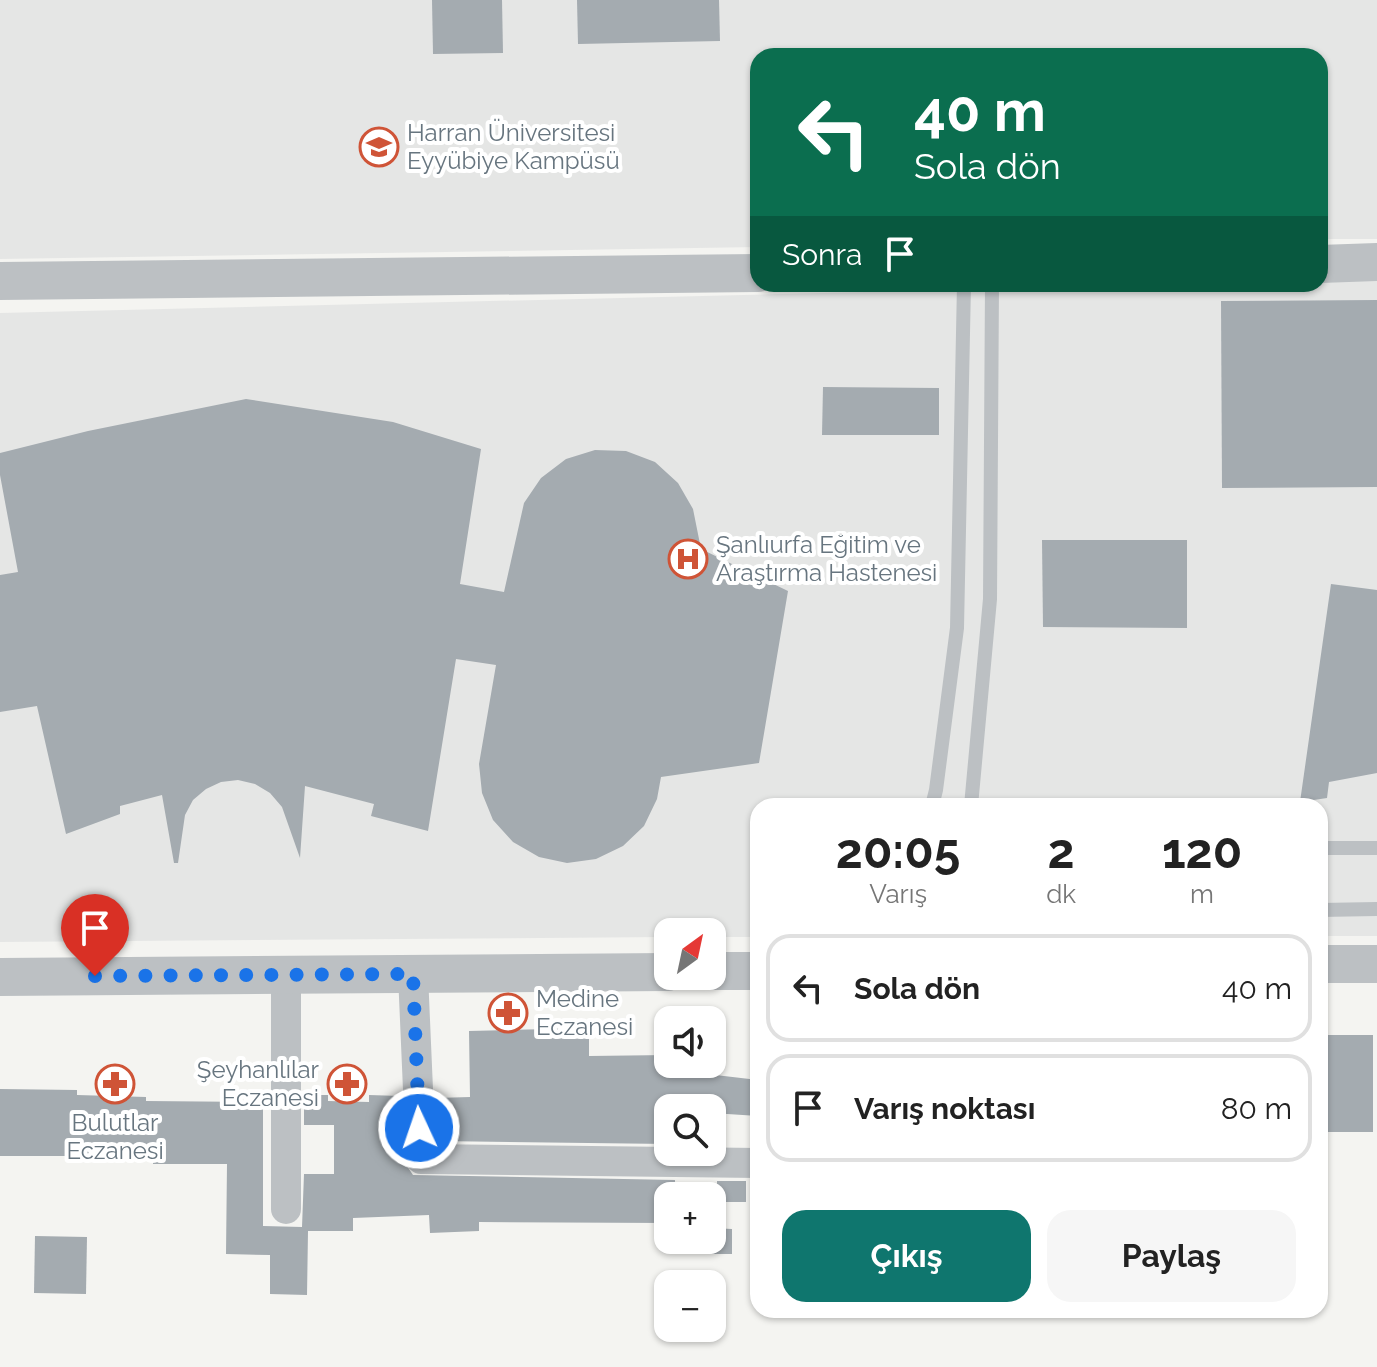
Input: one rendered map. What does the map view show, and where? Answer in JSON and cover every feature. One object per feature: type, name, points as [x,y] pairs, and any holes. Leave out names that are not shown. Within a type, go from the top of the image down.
[{"type":"street","points":[[1328,264],[1377,262]]},
{"type":"street","points":[[0,281],[750,273]]},
{"type":"street","points":[[1328,964],[1377,964]]},
{"type":"street","points":[[726,971],[750,971]]},
{"type":"street","points":[[0,977],[654,972]]},
{"type":"street","points":[[413,974],[421,1159],[750,1163]]},
{"type":"street","points":[[286,975],[286,1209]]},
{"type":"lane","points":[[933,798],[957,628],[964,292]]},
{"type":"lane","points":[[972,798],[990,599],[992,292]]},
{"type":"lane","points":[[1328,848],[1377,848]]},
{"type":"lane","points":[[1328,910],[1377,909]]},
{"type":"shaded area","name":"Harran Üniversitesi Eyyübiye Kampüsü","points":[[0,0],[1377,0],[1377,239],[1328,239],[1328,48],[750,48],[750,247],[0,259]]},
{"type":"shaded area","name":"Şanlıurfa Eğitim ve Araştırma Hastenesi","points":[[1377,280],[1377,936],[1328,936],[1328,798],[750,798],[750,937],[726,937],[726,918],[654,918],[654,937],[0,942],[0,313],[863,292],[1328,292],[1328,281]]},
{"type":"building","points":[[432,0],[502,0],[503,53],[433,54]]},
{"type":"building","points":[[577,0],[719,0],[720,41],[578,44]]},
{"type":"building","points":[[1377,300],[1377,487],[1222,488],[1221,301]]},
{"type":"building","points":[[823,387],[939,388],[939,435],[822,435]]},
{"type":"building","points":[[246,399],[393,422],[481,449],[460,584],[504,592],[524,503],[541,478],[566,459],[595,450],[626,451],[655,462],[678,483],[693,509],[701,549],[788,591],[759,763],[661,777],[657,799],[644,826],[623,846],[596,859],[567,863],[539,857],[513,842],[493,820],[482,793],[479,764],[496,665],[456,659],[428,831],[371,816],[374,804],[305,786],[300,858],[282,807],[270,793],[255,784],[238,780],[221,782],[193,800],[185,815],[178,863],[174,863],[162,795],[120,806],[120,814],[66,834],[37,706],[0,712],[0,575],[18,572],[0,475],[0,453],[88,431]]},
{"type":"building","points":[[1042,540],[1187,540],[1187,628],[1043,627]]},
{"type":"building","points":[[1331,584],[1377,590],[1377,773],[1329,782],[1327,798],[1301,798]]},
{"type":"building","points":[[589,1028],[589,1056],[654,1055],[654,1078],[726,1076],[750,1079],[750,1115],[726,1114],[726,1094],[654,1094],[654,1144],[438,1141],[436,1098],[470,1097],[469,1031]]},
{"type":"building","points":[[1328,1035],[1373,1035],[1373,1132],[1328,1132]]},
{"type":"building","points":[[0,1089],[77,1090],[77,1095],[146,1097],[146,1101],[263,1102],[263,1226],[302,1227],[304,1174],[334,1174],[334,1125],[304,1125],[304,1095],[328,1095],[328,1101],[369,1102],[369,1095],[400,1096],[403,1160],[413,1175],[675,1182],[654,1182],[654,1223],[479,1222],[479,1231],[430,1233],[429,1215],[353,1218],[353,1231],[308,1231],[307,1295],[270,1294],[270,1255],[226,1254],[227,1164],[153,1164],[153,1156],[0,1156]]},
{"type":"building","points":[[746,1181],[746,1202],[726,1202],[726,1182],[717,1182]]},
{"type":"building","points":[[726,1229],[732,1229],[732,1254],[726,1254]]},
{"type":"building","points":[[35,1236],[87,1237],[86,1294],[34,1293]]},
{"type":"place","name":"Harran Üniversitesi Eyyübiye Kampüsü","points":[[379,147]]},
{"type":"place","name":"Şanlıurfa Eğitim ve Araştırma Hastenesi","points":[[688,559]]},
{"type":"place","name":"Medine Eczanesi","points":[[508,1013]]},
{"type":"place","name":"Bulutlar Eczanesi","points":[[115,1084]]},
{"type":"place","name":"Şeyhanlılar Eczanesi","points":[[347,1084]]},
{"type":"route","points":[[95,976],[413,974],[419,1128]]}]
